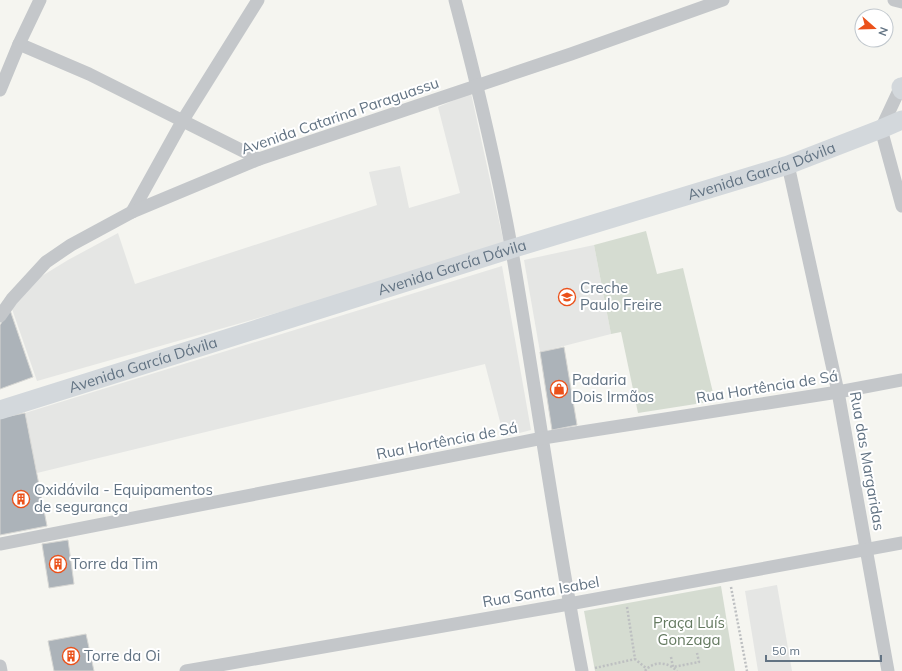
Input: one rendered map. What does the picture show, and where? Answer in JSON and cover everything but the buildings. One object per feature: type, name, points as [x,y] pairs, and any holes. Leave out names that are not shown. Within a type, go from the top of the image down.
[{"type":"main road","name":"Avenida García Dávila","points":[[0,410],[511,249],[788,165],[902,120]]},
{"type":"street","points":[[0,90],[19,44],[40,0]]},
{"type":"street","points":[[132,212],[183,120],[258,0]]},
{"type":"street","points":[[455,0],[478,86],[511,249],[569,604],[582,671]]},
{"type":"street","name":"Avenida Catarina Paraguassu","points":[[0,316],[12,299],[46,262],[71,245],[132,212],[259,159],[478,86],[723,0]]},
{"type":"street","points":[[894,0],[902,2]]},
{"type":"street","points":[[19,44],[88,74],[259,159]]},
{"type":"street","points":[[902,87],[881,129],[902,206]]},
{"type":"street","name":"Rua das Margaridas","points":[[788,165],[838,392],[888,671]]},
{"type":"street","name":"Rua Hortência de Sá","points":[[0,544],[543,438],[838,392],[902,380]]},
{"type":"street","name":"Rua Santa Isabel","points":[[186,671],[569,604],[902,543]]},
{"type":"street","points":[[0,666],[1,671]]},
{"type":"path","points":[[729,574],[747,671]]},
{"type":"path","points":[[624,594],[635,659],[646,670],[652,665],[659,663],[673,667],[677,671]]},
{"type":"path","points":[[673,667],[699,662],[697,653]]},
{"type":"path","points":[[671,657],[673,667]]},
{"type":"path","points":[[582,671],[635,659]]},
{"type":"shaded area","points":[[471,93],[505,248],[37,381],[12,309],[32,282],[68,260],[118,233],[135,284],[377,205],[369,172],[400,166],[409,208],[460,193],[438,107]]},
{"type":"shaded area","name":"Creche Paulo Freire","points":[[594,245],[611,334],[540,352],[524,260]]},
{"type":"shaded area","points":[[502,266],[531,430],[504,437],[485,364],[37,473],[25,413]]},
{"type":"shaded area","points":[[777,585],[792,671],[758,671],[745,591]]},
{"type":"green space","points":[[646,231],[657,274],[683,268],[715,401],[638,413],[621,332],[611,334],[594,245]]},
{"type":"green space","name":"Praça Luís Gonzaga","points":[[721,586],[735,671],[595,671],[584,611]]},
{"type":"place","name":"Creche Paulo Freire","points":[[567,297]]},
{"type":"place","name":"Padaria Dois Irmãos","points":[[559,389]]},
{"type":"place","name":"Oxidávila - Equipamentos de segurança","points":[[21,499]]},
{"type":"place","name":"Torre da Tim","points":[[58,564]]},
{"type":"place","name":"Torre da Oi","points":[[71,656]]}]
